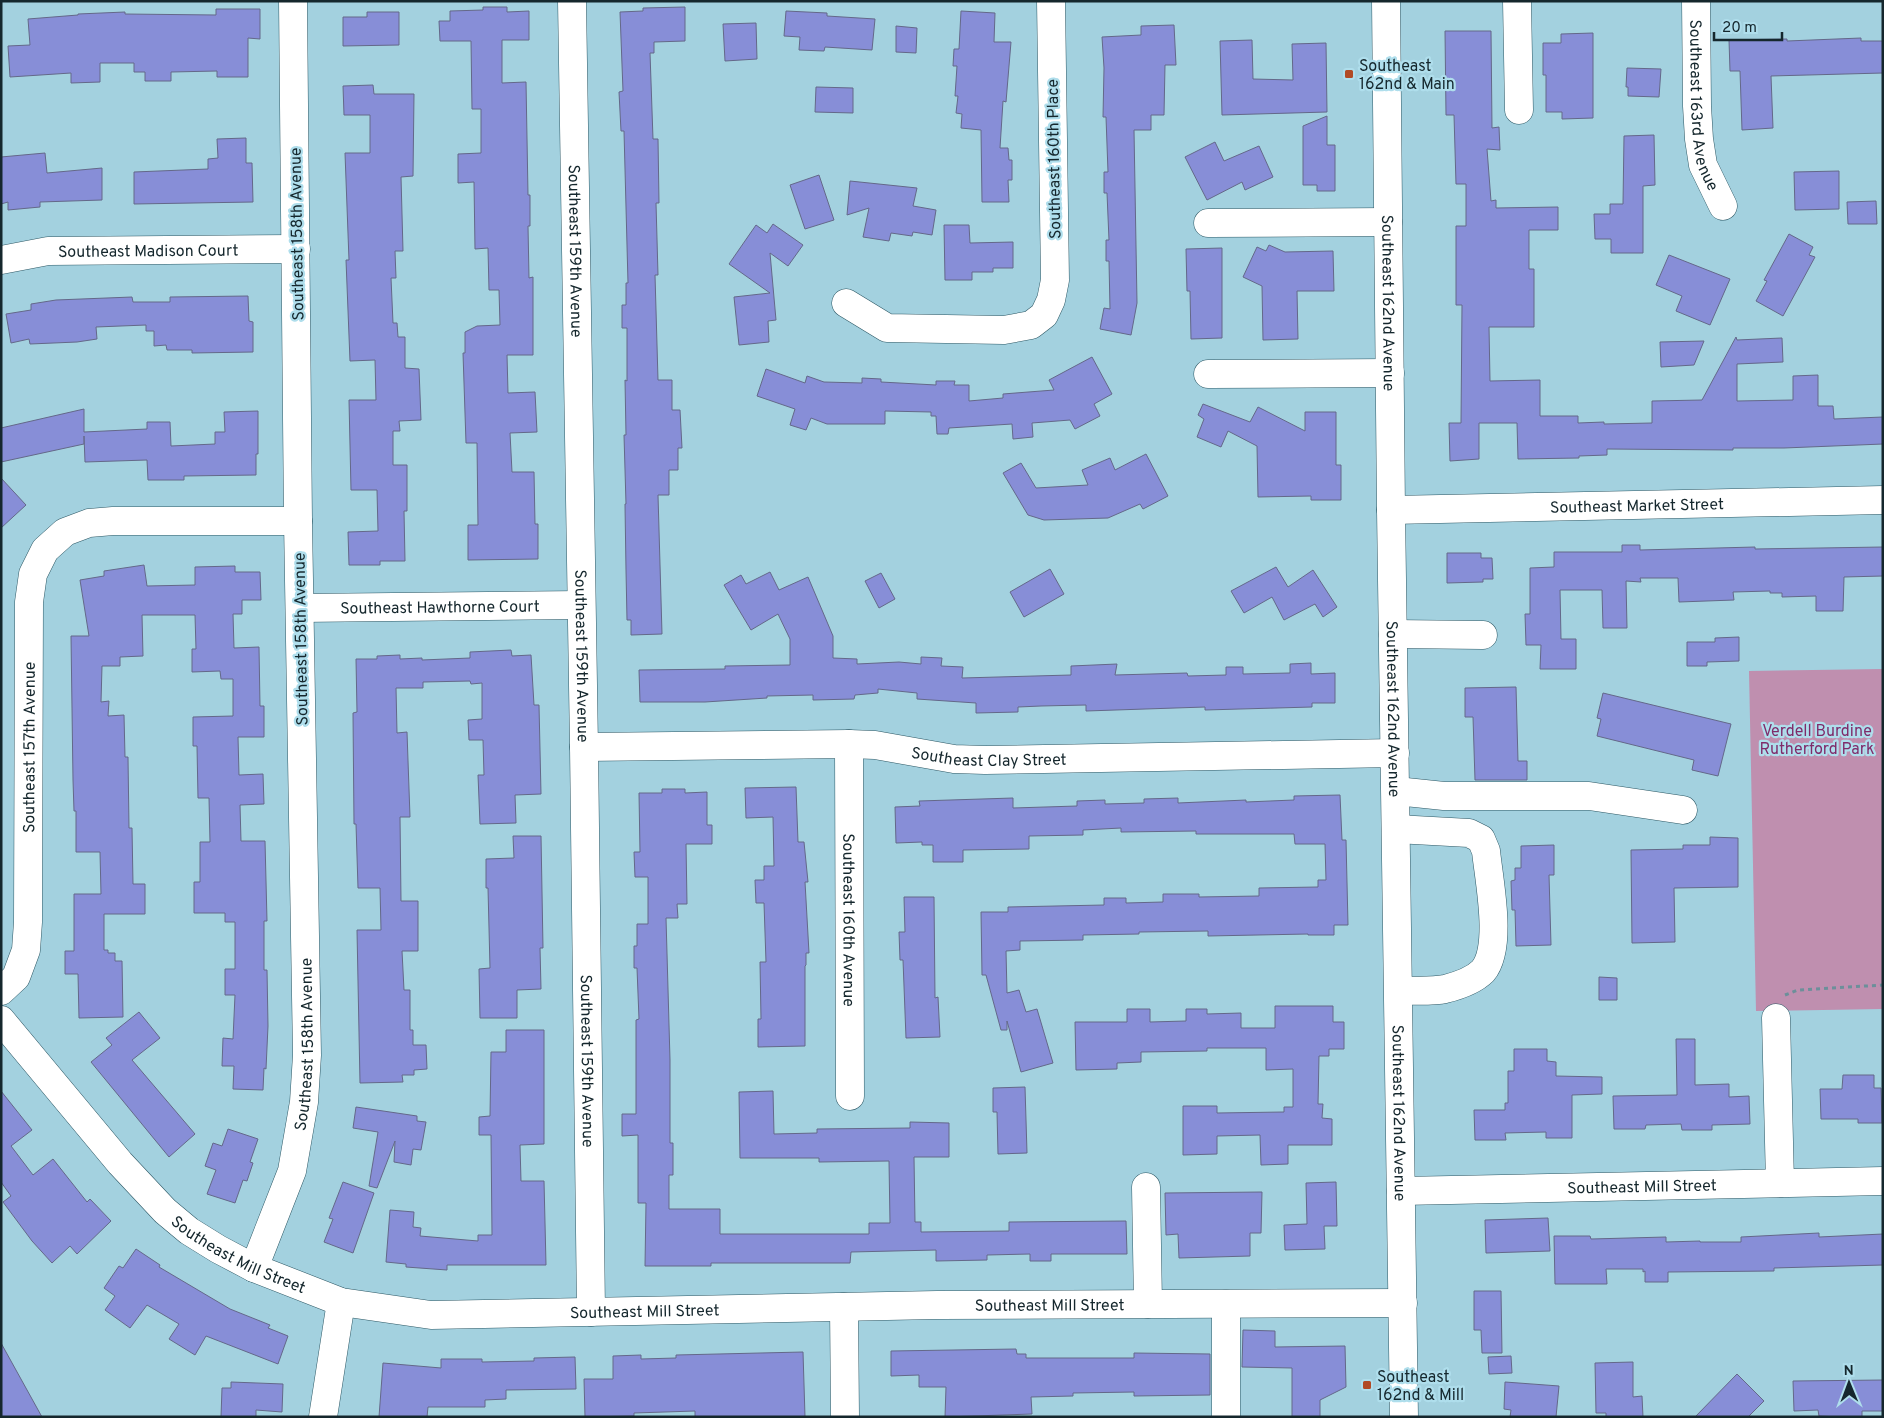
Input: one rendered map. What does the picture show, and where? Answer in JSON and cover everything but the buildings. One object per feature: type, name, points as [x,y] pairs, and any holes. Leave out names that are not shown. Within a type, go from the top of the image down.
[{"type":"street","name":"Southeast 158th Avenue","points":[[254,1268],[292,1171],[304,1102],[307,1055],[298,521],[293,1]]},
{"type":"street","name":"Southeast 159th Avenue","points":[[572,1],[591,1312]]},
{"type":"street","name":"Southeast 160th Place","points":[[846,303],[887,328],[1004,330],[1032,325],[1044,315],[1051,300],[1055,280],[1051,1]]},
{"type":"street","name":"Southeast 162nd Avenue","points":[[1386,1],[1404,1417]]},
{"type":"street","points":[[1518,1],[1519,110]]},
{"type":"street","name":"Southeast 163rd Avenue","points":[[1696,1],[1699,139],[1703,166],[1723,206]]},
{"type":"street","points":[[1208,224],[1388,222]]},
{"type":"street","name":"Southeast Madison Court","points":[[1,260],[48,251],[296,249]]},
{"type":"street","points":[[1208,374],[1390,373]]},
{"type":"street","name":"Southeast Market Street","points":[[1391,510],[1883,500]]},
{"type":"street","name":"Southeast 157th Avenue","points":[[1,991],[16,977],[26,950],[28,912],[29,602],[33,574],[45,550],[65,532],[88,523],[113,521],[298,521]]},
{"type":"street","name":"Southeast Hawthorne Court","points":[[300,608],[581,605]]},
{"type":"street","points":[[1393,634],[1482,635]]},
{"type":"street","name":"Southeast Clay Street","points":[[584,747],[848,744],[875,745],[954,759],[985,760],[1395,753]]},
{"type":"street","name":"Southeast 160th Avenue","points":[[848,744],[850,1096]]},
{"type":"street","points":[[1396,791],[1444,796],[1589,796],[1684,810]]},
{"type":"street","points":[[1396,829],[1469,833],[1481,839],[1486,851],[1494,931],[1491,956],[1482,972],[1465,982],[1443,989],[1399,991]]},
{"type":"street","points":[[1776,1018],[1780,1183]]},
{"type":"street","name":"Southeast Mill Street","points":[[1,1020],[120,1163],[165,1211],[189,1231],[254,1268],[341,1302],[431,1316],[844,1307],[1403,1303]]},
{"type":"street","name":"Southeast Mill Street","points":[[1401,1191],[1883,1181]]},
{"type":"street","points":[[1146,1187],[1148,1304]]},
{"type":"street","points":[[323,1417],[341,1302]]},
{"type":"street","points":[[1226,1304],[1226,1417]]},
{"type":"street","points":[[844,1307],[845,1417]]},
{"type":"path","points":[[1776,1018],[1777,1005],[1784,995],[1798,990],[1883,985]]},
{"type":"green space","name":"Verdell Burdine Rutherford Park","points":[[1883,669],[1883,1009],[1756,1011],[1749,671]]},
{"type":"place","name":"Southeast 162nd & Main","points":[[1349,74]]},
{"type":"place","name":"Southeast 162nd & Mill","points":[[1367,1385]]}]
